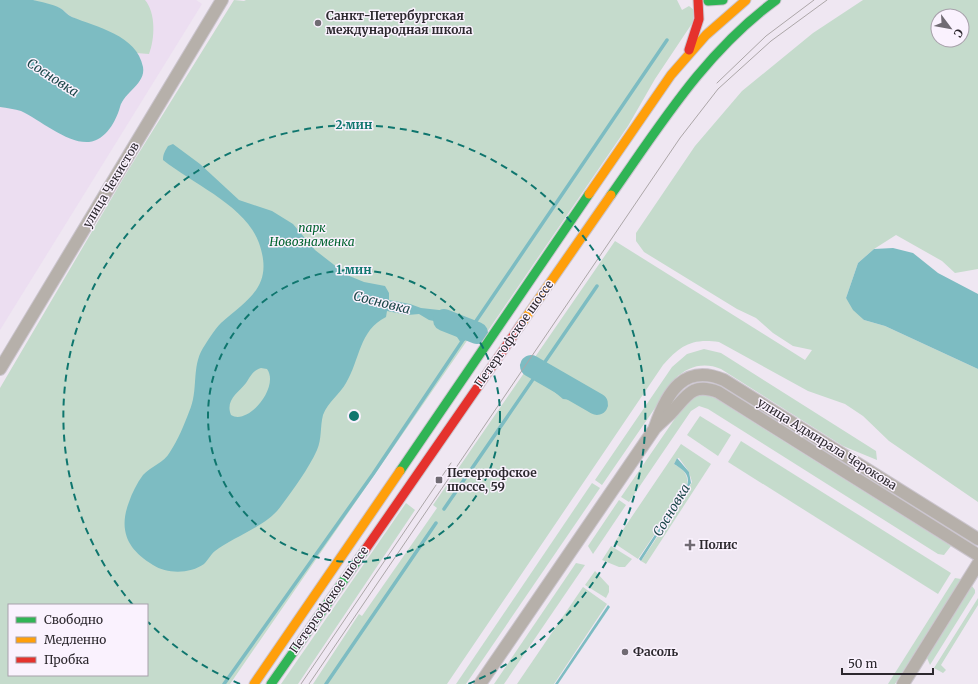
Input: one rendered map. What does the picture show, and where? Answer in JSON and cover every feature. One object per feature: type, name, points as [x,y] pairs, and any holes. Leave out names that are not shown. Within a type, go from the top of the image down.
[{"type":"main road","points":[[688,54],[700,17],[698,0]]},
{"type":"main road","points":[[708,1],[723,0]]},
{"type":"main road","name":"Петергофское шоссе","points":[[254,684],[667,81],[688,54],[727,16],[746,0]]},
{"type":"main road","name":"Петергофское шоссе","points":[[271,684],[688,86],[740,28],[776,0]]},
{"type":"main road","points":[[717,52],[727,16],[766,7]]},
{"type":"street","name":"улица Чекистов","points":[[0,369],[222,0]]},
{"type":"street","name":"улица Адмирала Черокова","points":[[679,393],[691,376],[701,374],[712,375],[724,380],[978,539]]},
{"type":"street","name":"улица Адмирала Черокова","points":[[679,393],[708,388],[718,392],[978,555]]},
{"type":"street","points":[[480,684],[655,428],[671,412],[679,393]]},
{"type":"street","points":[[903,684],[978,564]]},
{"type":"shaded area","points":[[0,0],[196,0],[202,4],[0,330]]},
{"type":"green space","points":[[32,0],[145,0],[149,5],[153,19],[153,34],[149,54],[136,53],[132,48],[70,16],[60,8]]},
{"type":"green space","name":"парк Новознаменка","points":[[234,0],[677,0],[682,10],[689,6],[694,10],[693,22],[655,79],[628,126],[483,338],[473,332],[230,684],[0,684],[0,388],[127,172]]},
{"type":"green space","points":[[863,0],[978,0],[978,269],[955,273],[942,261],[896,235],[874,249],[858,263],[846,298],[864,320],[885,326],[978,369],[978,502],[889,441],[863,416],[845,404],[808,391],[719,342],[701,341],[693,343],[681,348],[663,365],[447,684],[313,684],[359,614],[362,616],[437,508],[433,505],[615,241],[805,360],[812,350],[793,346],[773,333],[756,318],[737,309],[644,252],[636,241],[636,233],[695,146],[742,91],[813,33]]},
{"type":"green space","points":[[704,349],[721,353],[876,451],[877,460],[843,446],[721,369],[708,366],[696,366],[685,371],[675,379],[602,485],[595,480],[672,367],[687,354]]},
{"type":"green space","points":[[702,394],[715,398],[951,546],[944,555],[938,554],[708,409],[699,406],[691,411],[629,502],[621,497],[685,404],[696,395]]},
{"type":"green space","points":[[700,416],[731,435],[718,456],[687,435]]},
{"type":"green space","points":[[741,441],[951,573],[938,594],[728,462]]},
{"type":"green space","points":[[681,444],[711,464],[646,564],[641,561],[683,499],[692,482],[689,472],[679,458],[677,458],[674,464],[685,472],[687,486],[638,559],[614,543]]},
{"type":"green space","points":[[592,483],[600,488],[466,684],[456,684]]},
{"type":"green space","points":[[619,500],[626,505],[593,554],[588,546]]},
{"type":"green space","points":[[406,503],[415,510],[298,684],[281,684]]},
{"type":"green space","points":[[611,546],[632,559],[625,567],[619,567],[602,560]]},
{"type":"green space","points":[[576,563],[585,565],[504,684],[494,684]]},
{"type":"green space","points":[[595,571],[609,586],[609,592],[606,598],[585,585]]},
{"type":"green space","points":[[955,578],[961,579],[895,684],[888,684]]},
{"type":"green space","points":[[972,586],[975,593],[930,665],[927,658]]},
{"type":"green space","points":[[583,587],[607,604],[554,684],[517,684]]},
{"type":"green space","points":[[978,598],[978,605],[941,665],[946,670],[943,673],[934,668]]},
{"type":"water","points":[[0,0],[33,0],[54,5],[72,17],[114,34],[133,47],[139,56],[143,67],[143,73],[138,83],[122,102],[113,124],[100,138],[89,142],[81,142],[54,131],[21,111],[0,107]]},
{"type":"water","points":[[173,144],[200,164],[239,200],[272,211],[293,224],[315,250],[347,275],[364,282],[385,286],[389,293],[389,300],[410,304],[421,308],[439,310],[458,323],[474,324],[472,331],[477,333],[461,343],[455,334],[419,314],[408,315],[387,311],[386,317],[370,330],[361,346],[351,374],[346,383],[325,410],[322,419],[320,441],[314,457],[296,486],[281,506],[268,519],[215,551],[204,564],[192,570],[178,572],[159,568],[137,553],[125,531],[126,512],[132,495],[143,475],[161,462],[173,447],[181,432],[192,404],[199,356],[218,326],[241,306],[256,290],[261,281],[263,258],[259,243],[243,218],[231,207],[163,160],[168,146]],"holes":[[[261,368],[267,369],[270,377],[269,385],[266,394],[260,403],[246,415],[238,417],[231,415],[230,405],[233,397],[254,372]]]},
{"type":"water","points":[[893,248],[913,253],[938,273],[978,294],[978,369],[885,326],[864,320],[853,310],[846,298],[858,263],[874,249]]},
{"type":"water","points":[[539,369],[563,385],[566,390],[571,389],[571,395],[588,404],[589,408],[595,404],[597,405],[591,413],[573,400],[563,399],[534,377]]},
{"type":"water","points":[[677,458],[689,472],[691,483],[641,561],[639,559],[687,486],[687,475],[683,470],[674,464]]},
{"type":"water","points":[[608,605],[610,607],[558,684],[555,684]]},
{"type":"waterway","points":[[472,327],[667,40]]},
{"type":"waterway","points":[[444,509],[597,286]]},
{"type":"waterway","name":"Сосновка","points":[[444,320],[477,333]]},
{"type":"waterway","points":[[224,684],[373,474],[463,340]]},
{"type":"waterway","name":"Сосновка","points":[[531,366],[597,404]]},
{"type":"waterway","points":[[326,684],[436,523]]},
{"type":"tram line","points":[[717,83],[766,36],[814,0]]},
{"type":"tram line","points":[[309,684],[680,138],[718,89],[771,41],[827,0]]},
{"type":"tram line","points":[[301,684],[451,463]]},
{"type":"traffic: fast","points":[[708,1],[723,0]]},
{"type":"traffic: fast","points":[[611,195],[666,116],[706,66],[727,42],[776,0]]},
{"type":"traffic: fast","points":[[400,471],[589,194]]},
{"type":"traffic: fast","points":[[271,684],[365,550]]},
{"type":"traffic: slow","points":[[589,194],[671,75],[706,35],[746,0]]},
{"type":"traffic: slow","points":[[520,326],[611,195]]},
{"type":"traffic: slow","points":[[254,684],[400,471]]},
{"type":"traffic: jam","points":[[689,50],[699,19],[698,0]]},
{"type":"traffic: jam","points":[[365,550],[520,326]]},
{"type":"place","name":"Санкт-Петербургская международная школа","points":[[318,23]]},
{"type":"place","name":"Петергофское шоссе, 59","points":[[439,480]]},
{"type":"place","name":"Полис","points":[[690,545]]},
{"type":"place","name":"Фасоль","points":[[625,652]]}]
